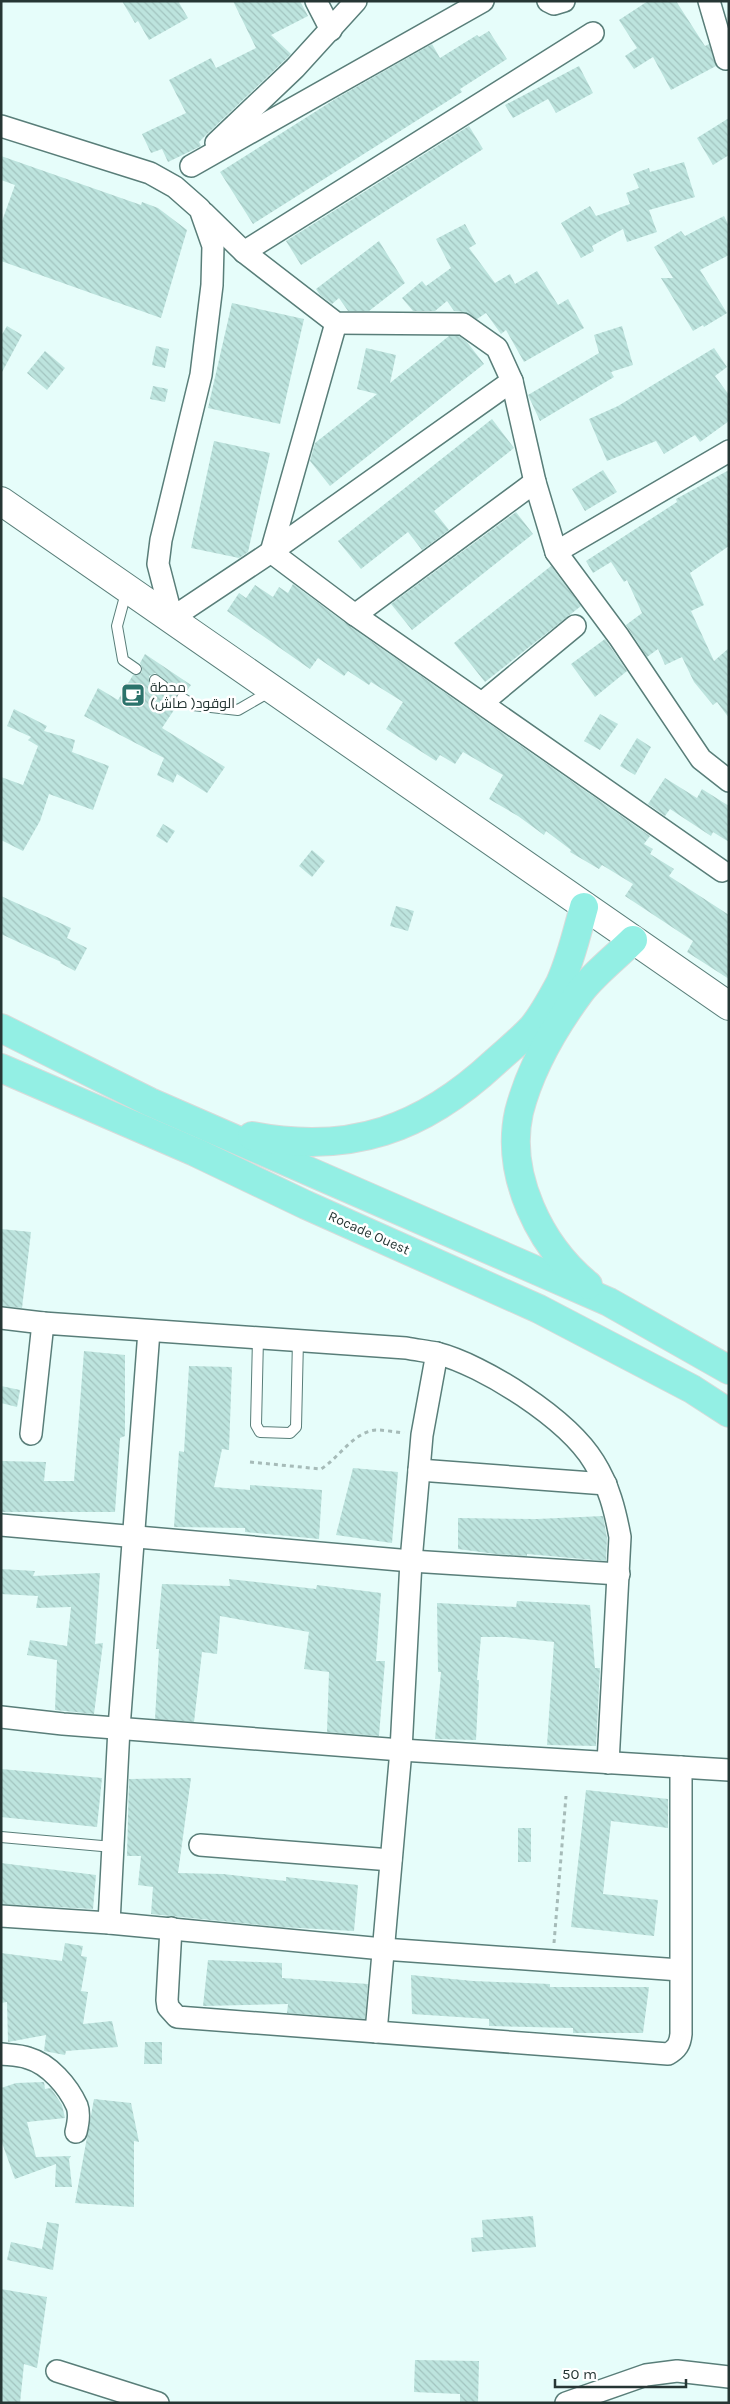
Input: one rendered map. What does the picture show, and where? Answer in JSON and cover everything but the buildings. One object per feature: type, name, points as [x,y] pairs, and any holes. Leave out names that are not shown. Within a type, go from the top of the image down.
[{"type":"highway","points":[[210,1127],[271,1140],[324,1142],[356,1139],[415,1120],[444,1104],[471,1084],[532,1028],[559,983],[584,907]]},
{"type":"highway","points":[[608,1302],[564,1262],[536,1221],[521,1176],[517,1141],[519,1114],[527,1086],[542,1052],[583,988],[633,940]]},
{"type":"highway","points":[[1,1028],[150,1102],[608,1302],[729,1370]]},
{"type":"highway","name":"Rocade Ouest","points":[[1,1068],[177,1144],[539,1309],[692,1389],[729,1413]]},
{"type":"highway","points":[[1,1090],[177,1144]]},
{"type":"main road","points":[[1,501],[172,618],[667,965],[729,1006]]},
{"type":"main road","points":[[602,971],[626,964],[654,963],[667,965]]},
{"type":"street","points":[[316,1],[331,30]]},
{"type":"street","points":[[174,187],[191,166],[295,68],[356,1]]},
{"type":"street","points":[[191,166],[483,1]]},
{"type":"street","points":[[548,1],[554,4],[564,1]]},
{"type":"street","points":[[709,1],[726,59]]},
{"type":"street","points":[[244,252],[593,33]]},
{"type":"street","points":[[1,126],[150,174],[174,187],[200,209],[244,252],[336,323],[463,324],[497,348],[512,381],[535,482],[556,552],[619,637],[701,759],[726,776]]},
{"type":"street","points":[[200,209],[213,246],[212,285],[201,374],[161,540],[158,564],[172,618],[271,552],[512,381]]},
{"type":"street","points":[[271,552],[336,323]]},
{"type":"street","points":[[556,552],[729,451]]},
{"type":"street","points":[[355,615],[535,482]]},
{"type":"street","points":[[271,552],[355,615],[722,872]]},
{"type":"street","points":[[482,703],[575,626]]},
{"type":"street","points":[[1,1318],[149,1331],[406,1348],[437,1353],[462,1362],[535,1404],[569,1433],[593,1460],[615,1506],[620,1537],[619,1574],[608,1763]]},
{"type":"street","points":[[31,1434],[43,1323]]},
{"type":"street","points":[[109,1922],[119,1728],[149,1331]]},
{"type":"street","points":[[376,2032],[401,1750],[411,1561],[422,1435],[437,1353]]},
{"type":"street","points":[[419,1470],[606,1484]]},
{"type":"street","points":[[1,1525],[411,1561],[619,1574]]},
{"type":"street","points":[[1,1717],[401,1750],[720,1769],[729,1785]]},
{"type":"street","points":[[170,1928],[167,2000],[168,2007],[177,2017],[668,2054],[676,2050],[680,2043],[681,1767]]},
{"type":"street","points":[[200,1845],[391,1860]]},
{"type":"street","points":[[1,1916],[109,1922],[383,1949],[680,1970]]},
{"type":"street","points":[[1,2054],[29,2058],[47,2067],[60,2081],[77,2107],[78,2121],[76,2132]]},
{"type":"street","points":[[566,2403],[646,2375],[676,2371],[729,2377]]},
{"type":"street","points":[[57,2372],[158,2403]]},
{"type":"lane","points":[[127,588],[117,626],[123,660],[136,669]]},
{"type":"lane","points":[[182,698],[193,705],[238,710],[273,690]]},
{"type":"lane","points":[[258,1338],[256,1425],[260,1432],[290,1432],[296,1427],[298,1340]]},
{"type":"lane","points":[[1,1837],[113,1847]]},
{"type":"path","points":[[250,1462],[321,1470],[359,1436],[367,1432],[384,1431],[422,1435]]},
{"type":"path","points":[[552,1961],[566,1796]]},
{"type":"place","name":"محطة الوقود( صاش)","points":[[133,695]]}]
